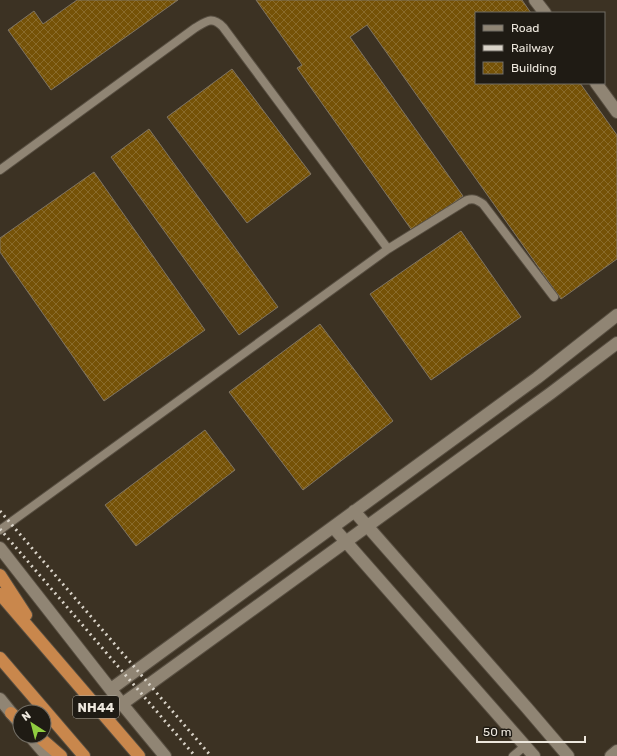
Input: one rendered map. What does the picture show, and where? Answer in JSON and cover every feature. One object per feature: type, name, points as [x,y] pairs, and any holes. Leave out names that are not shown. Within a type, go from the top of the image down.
[{"type":"highway","points":[[0,575],[54,657]]},
{"type":"highway","name":"NH44","points":[[0,594],[139,756]]},
{"type":"highway","name":"NH44","points":[[0,658],[84,756]]},
{"type":"highway","points":[[47,744],[61,756]]},
{"type":"main road","points":[[535,0],[544,12]]},
{"type":"main road","points":[[597,84],[617,112]]},
{"type":"main road","points":[[110,689],[537,378],[617,315]]},
{"type":"main road","points":[[122,704],[551,393],[617,343]]},
{"type":"main road","points":[[354,511],[528,708],[568,756]]},
{"type":"main road","points":[[333,526],[534,756]]},
{"type":"main road","points":[[0,548],[110,689],[165,756]]},
{"type":"main road","points":[[0,699],[11,713]]},
{"type":"main road","points":[[37,744],[47,756]]},
{"type":"main road","points":[[611,756],[617,751]]},
{"type":"lane","points":[[0,170],[195,28],[208,20],[218,22],[388,249]]},
{"type":"lane","points":[[0,530],[388,249],[467,200],[473,198],[483,204],[554,297]]},
{"type":"lane","points":[[512,756],[525,746]]},
{"type":"building","points":[[77,0],[178,0],[51,90],[8,30],[34,11],[43,24]]},
{"type":"building","points":[[256,0],[522,0],[530,12],[475,12],[475,84],[581,84],[617,135],[617,259],[561,299],[367,25],[350,37],[463,196],[413,232],[297,68],[302,65]]},
{"type":"building","points":[[232,69],[311,174],[247,223],[167,117]]},
{"type":"building","points":[[149,129],[278,307],[239,335],[111,157]]},
{"type":"building","points":[[94,172],[205,330],[104,401],[0,252],[0,238]]},
{"type":"building","points":[[461,231],[521,317],[431,380],[370,294]]},
{"type":"building","points":[[320,324],[393,421],[303,490],[229,392]]},
{"type":"building","points":[[205,430],[235,470],[136,546],[105,505]]},
{"type":"railway","points":[[0,511],[211,756]]},
{"type":"railway","points":[[0,529],[195,756]]}]
